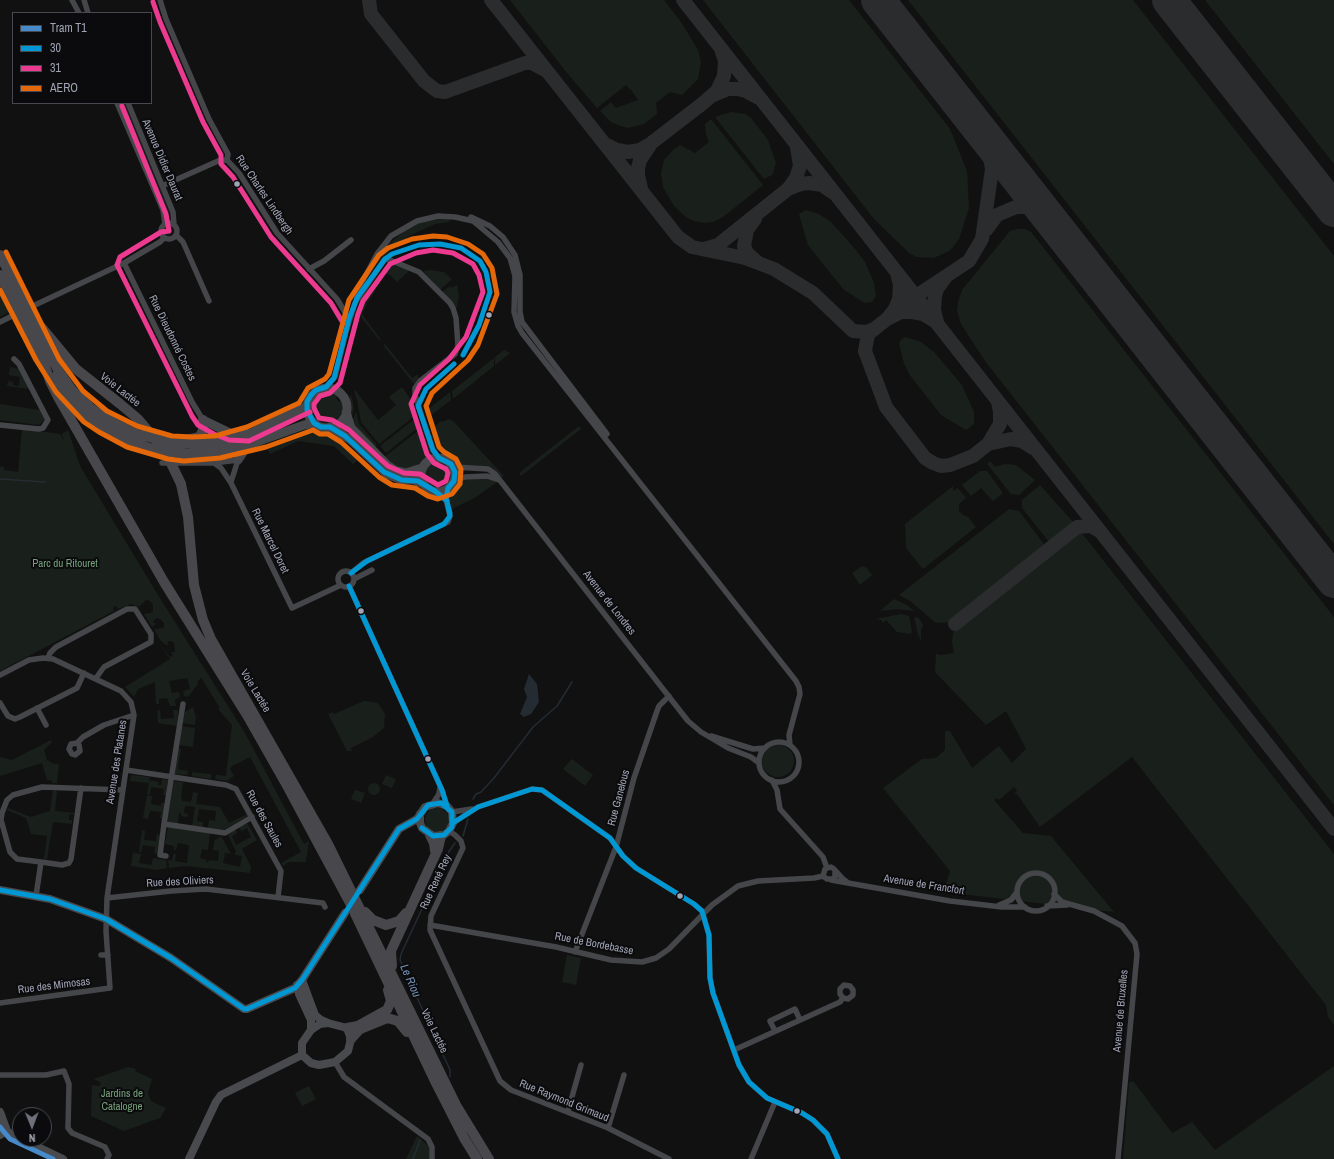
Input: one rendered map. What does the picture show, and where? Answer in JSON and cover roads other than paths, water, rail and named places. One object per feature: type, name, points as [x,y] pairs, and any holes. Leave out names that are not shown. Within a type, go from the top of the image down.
[{"type":"highway","points":[[0,255],[40,336],[63,378],[86,404],[103,417],[144,436],[161,441],[181,444],[204,444],[227,441],[249,434]]},
{"type":"highway","name":"Voie Lactée","points":[[0,255],[7,260],[42,329],[53,344],[76,369],[138,419],[160,445],[169,459],[181,484],[188,517],[194,585],[203,620],[220,655],[358,894],[392,972],[456,1105],[489,1159]]},
{"type":"highway","points":[[0,275],[42,357],[74,403],[102,426],[130,441],[149,448],[185,454],[219,451],[248,445]]},
{"type":"highway","name":"Voie Lactée","points":[[42,357],[53,386],[164,582],[247,715],[285,782],[377,958],[436,1083],[464,1138],[477,1159]]},
{"type":"highway","points":[[161,441],[190,440],[200,437],[203,430],[203,420]]},
{"type":"highway","points":[[426,832],[435,845],[435,853]]},
{"type":"highway","points":[[392,972],[391,951],[445,834]]},
{"type":"highway","points":[[358,894],[373,920],[386,925],[399,921],[412,905]]},
{"type":"highway","points":[[347,1028],[358,1026],[382,1014],[390,1005],[391,1000],[377,958]]},
{"type":"highway","points":[[351,1038],[360,1029],[383,1018],[392,1018],[398,1021],[403,1025],[436,1083]]},
{"type":"main road","points":[[330,427],[351,440],[386,474],[394,478],[414,480],[435,491],[442,491],[451,484],[454,467],[448,461],[439,458],[431,459],[422,468],[406,473],[386,465],[351,428],[346,412],[346,402],[341,393],[332,388],[326,387],[313,393],[307,406],[309,417],[314,423],[321,427],[330,427],[342,420],[346,412]]},
{"type":"main road","points":[[203,420],[230,433],[249,434],[307,406]]},
{"type":"main road","points":[[238,460],[248,445],[304,425],[314,423]]},
{"type":"main road","points":[[422,468],[421,477],[424,484]]},
{"type":"street","points":[[72,0],[78,12]]},
{"type":"street","points":[[84,0],[88,12]]},
{"type":"street","name":"Rue Charles Lindbergh","points":[[160,0],[166,19],[209,118],[228,154],[227,160],[239,173],[277,233],[308,269],[337,299],[349,319]]},
{"type":"street","name":"Avenue Didier Daurat","points":[[117,104],[163,210],[165,224]]},
{"type":"street","name":"Avenue Didier Daurat","points":[[128,104],[173,212],[174,225]]},
{"type":"street","points":[[162,186],[218,161],[227,160]]},
{"type":"street","points":[[326,387],[335,377],[349,319],[357,298],[358,290],[377,254],[391,236],[417,220],[438,216],[455,217],[473,221],[489,232],[510,258],[515,276],[514,312],[518,326],[799,687],[799,699],[789,735],[790,745]]},
{"type":"street","points":[[164,238],[161,229],[165,224],[174,225],[177,231],[176,235],[183,242],[209,301]]},
{"type":"street","points":[[164,238],[170,239],[176,235]]},
{"type":"street","points":[[35,305],[124,263],[160,242],[164,238]]},
{"type":"street","points":[[308,269],[324,261],[351,240]]},
{"type":"street","points":[[357,298],[385,260],[388,259],[419,272],[454,308],[458,340],[455,354],[420,381],[414,391],[433,450],[439,458]]},
{"type":"street","name":"Rue Dieudonné Costes","points":[[124,263],[192,402],[203,420]]},
{"type":"street","points":[[0,322],[12,316]]},
{"type":"street","points":[[0,425],[39,429],[43,428],[48,420],[19,364],[14,359]]},
{"type":"street","points":[[162,463],[214,463],[238,460],[231,483]]},
{"type":"street","name":"Rue Marcel Doret","points":[[214,463],[227,475],[292,608],[341,584]]},
{"type":"street","name":"Avenue de Londres","points":[[454,467],[488,469],[495,474],[692,724],[706,735],[728,748],[751,757],[759,763]]},
{"type":"street","points":[[351,573],[367,561],[444,524],[450,516],[446,501],[451,484],[465,477],[487,476],[499,480]]},
{"type":"street","points":[[435,491],[446,501]]},
{"type":"street","points":[[349,586],[354,579],[372,570]]},
{"type":"street","points":[[349,586],[341,584],[338,579],[340,574],[345,571],[351,573],[354,579]]},
{"type":"street","points":[[349,586],[440,787],[453,823]]},
{"type":"street","points":[[0,676],[29,660],[48,658],[52,649],[127,609],[135,609],[151,634],[151,642],[104,667],[96,678]]},
{"type":"street","name":"Avenue des Platanes","points":[[48,658],[115,687],[126,695],[131,702],[134,715],[107,898],[106,919],[110,988]]},
{"type":"street","points":[[0,703],[6,714],[11,718],[20,717],[77,688],[84,673]]},
{"type":"street","name":"Rue Ganelous","points":[[575,952],[616,847],[634,778],[659,706],[669,696]]},
{"type":"street","points":[[166,856],[160,855],[183,704]]},
{"type":"street","points":[[37,708],[46,725]]},
{"type":"street","points":[[77,743],[83,737],[104,726],[134,715]]},
{"type":"street","name":"Avenue de Londres","points":[[706,735],[753,749],[765,748]]},
{"type":"street","points":[[777,790],[784,781],[795,774],[799,763],[796,751],[790,745],[777,742],[765,748],[760,756],[759,763],[762,773],[772,780],[777,790],[780,809],[823,857],[827,868]]},
{"type":"street","name":"Rue des Saules","points":[[126,770],[231,786],[239,794],[280,871],[278,898]]},
{"type":"street","points":[[772,780],[784,781]]},
{"type":"street","points":[[81,788],[71,859],[69,863],[62,865],[17,859],[10,852],[1,820],[6,803],[14,795],[42,786],[123,790]]},
{"type":"street","points":[[433,803],[439,794],[440,787]]},
{"type":"street","points":[[396,835],[410,827],[426,832],[445,834],[453,823],[474,809],[532,789],[542,790],[610,838],[632,865],[694,904],[702,911],[710,942],[711,985],[734,1050],[749,1082],[775,1102],[802,1113],[813,1120],[827,1134],[838,1159]]},
{"type":"street","points":[[358,894],[399,829],[417,819],[425,806],[433,803],[441,803],[449,809],[474,809]]},
{"type":"street","points":[[420,814],[420,823],[426,832]]},
{"type":"street","points":[[164,824],[225,833],[252,817]]},
{"type":"street","name":"Rue René Rey","points":[[430,925],[432,916],[462,851],[461,841],[456,836],[445,834]]},
{"type":"street","points":[[36,896],[41,862]]},
{"type":"street","points":[[827,868],[831,867],[849,883]]},
{"type":"street","points":[[827,868],[824,871],[824,876],[831,880],[835,876],[835,871]]},
{"type":"street","points":[[995,906],[1010,900],[1017,891],[1021,880],[1026,875],[1036,873],[1049,879],[1053,884],[1054,894],[1047,906]]},
{"type":"street","name":"Rue de Bordebasse","points":[[430,925],[624,961],[649,960],[669,949],[702,915],[726,894],[745,884],[758,881],[814,878],[824,876]]},
{"type":"street","name":"Avenue de Francfort","points":[[831,880],[926,897],[995,906]]},
{"type":"street","name":"Rue des Oliviers","points":[[107,898],[206,889],[323,903],[325,907]]},
{"type":"street","points":[[0,890],[36,896],[106,919],[172,958],[244,1009],[250,1009],[295,988],[345,913]]},
{"type":"street","points":[[1017,891],[1020,903],[1025,907]]},
{"type":"street","points":[[1054,894],[1062,902],[1070,905]]},
{"type":"street","points":[[995,906],[1025,907],[1037,910],[1047,906],[1070,905]]},
{"type":"street","name":"Avenue de Bruxelles","points":[[1070,905],[1094,911],[1122,926],[1132,937],[1136,949],[1118,1159]]},
{"type":"street","name":"Rue Raymond Grimaud","points":[[430,925],[431,934],[500,1081],[511,1090],[608,1128],[670,1159]]},
{"type":"street","points":[[101,956],[108,955]]},
{"type":"street","points":[[240,1006],[247,1006],[301,981]]},
{"type":"street","points":[[301,981],[299,994],[311,1020],[311,1030]]},
{"type":"street","points":[[301,981],[311,1007],[318,1018],[328,1023],[347,1028],[351,1038],[348,1051],[335,1062],[319,1065],[306,1060],[302,1055],[302,1043],[311,1030],[320,1024],[328,1023]]},
{"type":"street","name":"Rue des Mimosas","points":[[0,1003],[110,988]]},
{"type":"street","points":[[264,1002],[292,993],[299,994]]},
{"type":"street","points":[[734,1050],[840,1002],[843,998]]},
{"type":"street","points":[[775,1031],[770,1021],[795,1009],[800,1020]]},
{"type":"street","points":[[189,1159],[216,1102],[221,1095],[302,1055]]},
{"type":"street","points":[[335,1062],[344,1077],[428,1140],[432,1148],[432,1159]]},
{"type":"street","points":[[568,1112],[581,1065]]},
{"type":"street","points":[[0,1075],[46,1075],[64,1071],[69,1084],[68,1128],[72,1132],[105,1147],[109,1155],[107,1159]]},
{"type":"street","points":[[608,1128],[624,1075]]},
{"type":"street","points":[[751,1159],[775,1102]]},
{"type":"street","points":[[0,1112],[3,1133],[18,1138],[64,1159]]},
{"type":"waterway","points":[[0,479],[45,482]]},
{"type":"waterway","name":"Le Riou","points":[[473,799],[476,794],[481,792],[494,778],[533,727],[557,706],[572,682]]},
{"type":"waterway","name":"Le Riou","points":[[463,836],[468,819]]},
{"type":"waterway","name":"Le Riou","points":[[450,1077],[450,1070],[400,960],[401,954],[448,853],[455,843]]},
{"type":"waterway","name":"Le Riou","points":[[413,1159],[420,1140]]},
{"type":"tram line","name":"T1","points":[[0,1127],[10,1139],[53,1159]]},
{"type":"park label","name":"Parc du Ritouret","points":[[65,564]]},
{"type":"park label","name":"Jardins de Catalogne","points":[[122,1100]]}]
